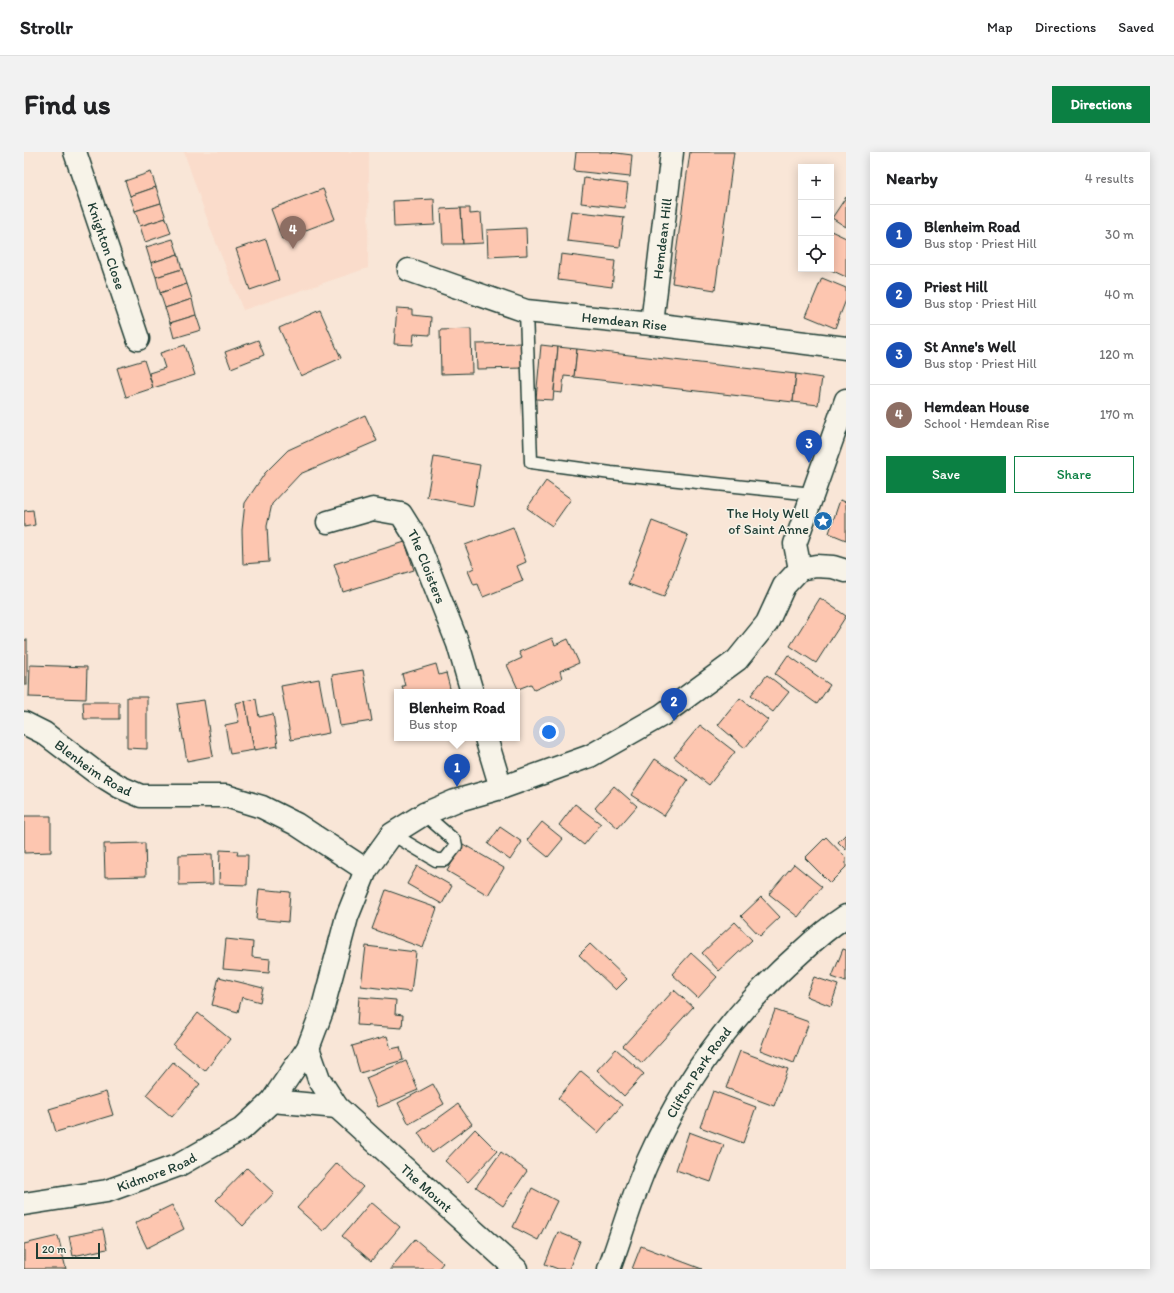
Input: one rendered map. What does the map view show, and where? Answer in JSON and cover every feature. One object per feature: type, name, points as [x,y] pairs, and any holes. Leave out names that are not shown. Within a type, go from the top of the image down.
[{"type":"street","name":"Knighton Close","points":[[75,152],[138,339]]},
{"type":"street","name":"Hemdean Hill","points":[[652,324],[672,152]]},
{"type":"street","name":"Hemdean Rise","points":[[409,270],[526,311],[652,324],[846,348]]},
{"type":"street","points":[[800,569],[795,544],[846,400]]},
{"type":"street","name":"The Cloisters","points":[[328,522],[374,509],[401,514],[416,538],[458,644],[471,689]]},
{"type":"street","points":[[337,1107],[272,1101],[308,1048],[322,1011],[347,918],[366,870],[392,834],[424,814],[456,801],[501,788],[590,756],[662,715],[737,660],[767,623],[784,586],[800,569],[816,566],[833,567],[846,571]]},
{"type":"street","name":"Blenheim Road","points":[[24,723],[44,733],[94,771],[120,787],[141,796],[226,796],[262,806],[296,824],[366,870]]},
{"type":"street","points":[[487,741],[501,788]]},
{"type":"street","name":"Clifton Park Road","points":[[610,1268],[647,1164],[670,1115],[716,1041],[770,980],[832,925],[846,916]]},
{"type":"street","name":"The Mount","points":[[308,1048],[319,1079],[337,1107],[516,1269]]},
{"type":"street","name":"Kidmore Road","points":[[24,1204],[107,1190],[179,1165],[242,1129],[272,1101]]},
{"type":"lane","points":[[526,311],[531,462],[611,473],[813,494]]},
{"type":"lane","points":[[392,834],[436,860],[445,860],[456,846],[455,841],[424,814]]},
{"type":"shaded area","points":[[184,152],[369,152],[368,268],[243,310],[211,230]]},
{"type":"building","points":[[576,152],[609,152],[632,155],[630,177],[574,171]]},
{"type":"building","points":[[690,152],[734,152],[715,290],[672,283]]},
{"type":"building","points":[[151,172],[156,187],[130,196],[125,181]]},
{"type":"building","points":[[584,178],[628,184],[625,208],[581,203]]},
{"type":"building","points":[[156,187],[161,203],[135,211],[130,196]]},
{"type":"building","points":[[323,189],[335,219],[282,239],[271,209]]},
{"type":"building","points":[[846,197],[846,227],[834,219],[834,215]]},
{"type":"building","points":[[434,199],[435,225],[394,227],[393,201]]},
{"type":"building","points":[[161,203],[166,218],[140,226],[135,211]]},
{"type":"building","points":[[461,208],[463,244],[443,244],[441,209]]},
{"type":"building","points":[[461,208],[470,208],[470,214],[481,213],[483,243],[463,244]]},
{"type":"building","points":[[571,211],[624,217],[620,247],[567,241]]},
{"type":"building","points":[[166,218],[171,233],[145,242],[140,226]]},
{"type":"building","points":[[526,228],[527,255],[488,257],[487,230]]},
{"type":"building","points":[[834,232],[846,238],[846,277],[834,271]]},
{"type":"building","points":[[173,239],[178,254],[151,263],[146,247]]},
{"type":"building","points":[[266,239],[279,280],[250,290],[236,249]]},
{"type":"building","points":[[178,254],[182,269],[156,277],[151,263]]},
{"type":"building","points":[[561,254],[615,261],[612,287],[558,280]]},
{"type":"building","points":[[182,269],[187,284],[160,293],[156,277]]},
{"type":"building","points":[[822,278],[846,288],[846,300],[835,328],[806,316]]},
{"type":"building","points":[[187,284],[192,299],[165,308],[160,293]]},
{"type":"building","points":[[192,299],[196,315],[170,323],[165,308]]},
{"type":"building","points":[[397,308],[412,309],[412,315],[431,317],[430,335],[414,334],[413,345],[394,344]]},
{"type":"building","points":[[320,310],[341,358],[301,376],[279,328]]},
{"type":"building","points":[[196,315],[201,330],[174,338],[170,323]]},
{"type":"building","points":[[471,329],[472,373],[441,374],[440,330]]},
{"type":"building","points":[[258,340],[264,355],[231,368],[225,352]]},
{"type":"building","points":[[525,343],[526,368],[477,369],[476,344]]},
{"type":"building","points":[[185,345],[195,375],[153,388],[149,373],[165,368],[160,353]]},
{"type":"building","points":[[541,345],[558,347],[553,400],[536,399]]},
{"type":"building","points":[[558,347],[577,349],[574,377],[564,376],[562,393],[554,392]]},
{"type":"building","points":[[577,349],[796,374],[793,402],[574,377]]},
{"type":"building","points":[[144,360],[153,388],[126,397],[117,368]]},
{"type":"building","points":[[796,374],[822,378],[818,405],[793,402]]},
{"type":"building","points":[[365,415],[377,441],[300,474],[272,504],[267,526],[269,562],[243,564],[242,530],[245,503],[265,473],[288,450]]},
{"type":"building","points":[[434,457],[480,465],[473,506],[427,497]]},
{"type":"building","points":[[546,481],[571,499],[552,526],[527,508]]},
{"type":"building","points":[[840,500],[846,502],[846,540],[829,533]]},
{"type":"building","points":[[33,510],[35,525],[24,527],[24,511]]},
{"type":"building","points":[[652,521],[688,535],[664,597],[628,584]]},
{"type":"building","points":[[513,527],[526,562],[517,566],[523,581],[483,597],[478,584],[474,585],[468,571],[474,568],[465,545]]},
{"type":"building","points":[[405,542],[414,570],[343,592],[334,564]]},
{"type":"building","points":[[820,598],[846,616],[816,663],[790,646]]},
{"type":"building","points":[[552,638],[555,645],[568,639],[579,663],[560,671],[562,678],[534,690],[531,684],[518,689],[507,665],[522,658],[519,652]]},
{"type":"building","points":[[24,640],[27,640],[27,685],[24,685]]},
{"type":"building","points":[[788,655],[830,685],[817,704],[775,674]]},
{"type":"building","points":[[436,664],[439,675],[446,673],[450,689],[403,689],[402,686],[405,686],[402,674]]},
{"type":"building","points":[[30,665],[87,667],[86,699],[29,697]]},
{"type":"building","points":[[363,670],[372,721],[340,726],[332,675]]},
{"type":"building","points":[[767,675],[789,692],[773,712],[751,695]]},
{"type":"building","points":[[319,679],[329,733],[291,740],[281,686]]},
{"type":"building","points":[[127,697],[147,697],[147,749],[127,748]]},
{"type":"building","points":[[740,698],[768,720],[745,748],[718,725]]},
{"type":"building","points":[[256,699],[259,717],[273,714],[278,746],[254,750],[245,701]]},
{"type":"building","points":[[204,700],[213,756],[187,761],[177,704]]},
{"type":"building","points":[[245,701],[254,750],[230,754],[225,725],[239,722],[235,703]]},
{"type":"building","points":[[83,702],[119,702],[119,719],[84,719]]},
{"type":"building","points":[[700,725],[735,752],[709,785],[674,757]]},
{"type":"building","points":[[655,759],[688,780],[664,816],[631,795]]},
{"type":"building","points":[[614,786],[637,806],[618,828],[595,808]]},
{"type":"building","points":[[575,804],[601,824],[584,845],[559,825]]},
{"type":"building","points":[[24,816],[51,816],[51,852],[24,853]]},
{"type":"building","points":[[542,822],[563,839],[548,857],[527,840]]},
{"type":"building","points":[[500,827],[522,842],[510,860],[488,844]]},
{"type":"building","points":[[846,834],[846,850],[838,842]]},
{"type":"building","points":[[826,837],[846,858],[846,867],[830,883],[805,858]]},
{"type":"building","points":[[145,843],[146,876],[105,877],[104,844]]},
{"type":"building","points":[[463,844],[504,868],[488,895],[447,871]]},
{"type":"building","points":[[220,850],[238,851],[237,855],[248,855],[247,885],[219,884]]},
{"type":"building","points":[[212,854],[213,884],[179,885],[179,855]]},
{"type":"building","points":[[794,864],[822,887],[798,917],[769,894]]},
{"type":"building","points":[[417,866],[452,886],[442,904],[407,884]]},
{"type":"building","points":[[259,889],[290,892],[288,922],[256,919]]},
{"type":"building","points":[[386,890],[437,908],[423,948],[372,929]]},
{"type":"building","points":[[761,897],[780,917],[760,936],[741,916]]},
{"type":"building","points":[[735,922],[752,940],[719,971],[702,953]]},
{"type":"building","points":[[226,939],[253,942],[252,957],[270,959],[269,973],[223,969]]},
{"type":"building","points":[[590,944],[627,979],[616,990],[579,955]]},
{"type":"building","points":[[366,946],[416,952],[411,992],[361,986]]},
{"type":"building","points":[[843,949],[846,950],[846,982],[832,977]]},
{"type":"building","points":[[691,953],[717,977],[698,998],[672,974]]},
{"type":"building","points":[[219,977],[263,988],[260,1002],[242,997],[238,1012],[212,1005]]},
{"type":"building","points":[[814,977],[838,985],[831,1006],[806,996]]},
{"type":"building","points":[[674,990],[693,1007],[642,1063],[623,1046]]},
{"type":"building","points":[[359,997],[396,1000],[395,1014],[403,1015],[402,1028],[357,1025]]},
{"type":"building","points":[[775,1010],[809,1022],[794,1063],[760,1050]]},
{"type":"building","points":[[198,1013],[230,1039],[205,1071],[173,1045]]},
{"type":"building","points":[[387,1036],[391,1049],[400,1047],[403,1060],[360,1073],[352,1046]]},
{"type":"building","points":[[616,1049],[644,1074],[624,1096],[597,1070]]},
{"type":"building","points":[[740,1051],[788,1069],[774,1106],[726,1088]]},
{"type":"building","points":[[406,1061],[418,1090],[378,1107],[366,1078]]},
{"type":"building","points":[[173,1062],[200,1084],[172,1117],[146,1095]]},
{"type":"building","points":[[581,1071],[622,1105],[598,1133],[558,1098]]},
{"type":"building","points":[[433,1084],[444,1104],[409,1124],[398,1103]]},
{"type":"building","points":[[713,1091],[756,1107],[743,1143],[700,1127]]},
{"type":"building","points":[[106,1092],[113,1115],[56,1132],[49,1109]]},
{"type":"building","points":[[458,1104],[472,1124],[432,1153],[418,1133]]},
{"type":"building","points":[[475,1129],[497,1151],[468,1182],[445,1161]]},
{"type":"building","points":[[689,1132],[724,1145],[711,1182],[676,1170]]},
{"type":"building","points":[[501,1152],[527,1171],[503,1206],[476,1187]]},
{"type":"building","points":[[337,1163],[363,1187],[323,1231],[297,1208]]},
{"type":"building","points":[[247,1168],[274,1193],[243,1226],[216,1200]]},
{"type":"building","points":[[532,1188],[557,1201],[538,1240],[513,1227]]},
{"type":"building","points":[[371,1202],[400,1227],[371,1261],[342,1236]]},
{"type":"building","points":[[172,1205],[184,1229],[147,1248],[135,1223]]},
{"type":"building","points":[[103,1229],[107,1249],[73,1256],[69,1236]]},
{"type":"building","points":[[558,1232],[580,1241],[569,1269],[558,1269],[545,1264]]},
{"type":"building","points":[[58,1236],[66,1269],[24,1269],[24,1244]]},
{"type":"building","points":[[415,1239],[443,1263],[438,1269],[390,1269]]},
{"type":"building","points":[[641,1246],[702,1269],[632,1269]]},
{"type":"place","name":"Hemdean House","points":[[293,249]]},
{"type":"place","name":"St Anne's Well","points":[[809,463]]},
{"type":"place","name":"The Holy Well of Saint Anne","points":[[823,521]]},
{"type":"place","name":"Priest Hill","points":[[674,721]]},
{"type":"place","name":"Blenheim Road","points":[[457,787]]}]
